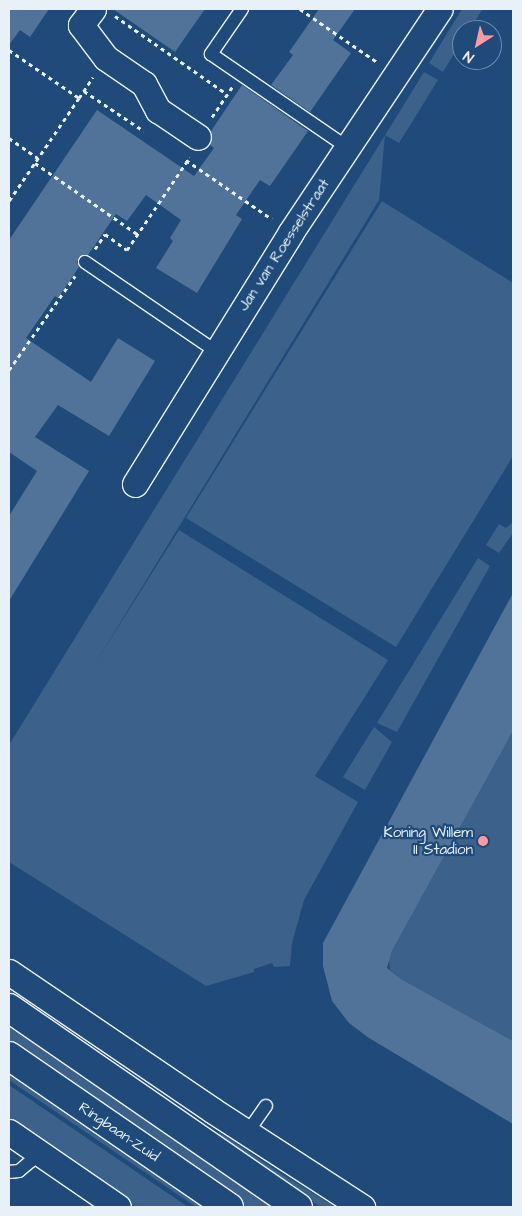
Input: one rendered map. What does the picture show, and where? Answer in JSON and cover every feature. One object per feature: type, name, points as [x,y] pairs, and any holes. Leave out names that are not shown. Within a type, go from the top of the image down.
[{"type":"main road","points":[[9,1008],[298,1207]]},
{"type":"main road","name":"Ringbaan-Zuid","points":[[9,1056],[229,1207]]},
{"type":"street","name":"Jan van Roesselstraat","points":[[134,484],[291,232],[440,9]]},
{"type":"street","points":[[102,12],[82,25],[106,58],[144,84],[158,110],[198,137]]},
{"type":"street","points":[[9,972],[212,1110],[362,1207]]},
{"type":"street","points":[[195,1136],[212,1110]]},
{"type":"street","points":[[9,1132],[118,1207]]},
{"type":"lane","points":[[242,9],[211,54],[347,147]]},
{"type":"lane","points":[[85,262],[217,352]]},
{"type":"lane","points":[[247,1133],[266,1106]]},
{"type":"lane","points":[[9,1172],[19,1171],[31,1161],[37,1152]]},
{"type":"path","points":[[300,9],[396,75]]},
{"type":"path","points":[[102,12],[227,94]]},
{"type":"path","points":[[9,50],[79,98],[9,201]]},
{"type":"path","points":[[198,137],[240,74]]},
{"type":"path","points":[[84,91],[148,134]]},
{"type":"path","points":[[9,138],[38,158]]},
{"type":"path","points":[[179,156],[291,232]]},
{"type":"path","points":[[35,163],[138,234]]},
{"type":"shaded area","points":[[462,9],[482,10],[476,20],[455,20]]},
{"type":"shaded area","points":[[452,25],[452,57],[443,72],[429,63]]},
{"type":"shaded area","points":[[424,72],[438,80],[399,143],[385,135]]},
{"type":"shaded area","points":[[385,135],[379,200],[93,667],[179,530],[388,660],[315,776],[358,802],[304,900],[292,943],[290,966],[274,967],[272,963],[254,969],[254,972],[206,986],[9,862],[9,745]]},
{"type":"shaded area","points":[[382,201],[513,283],[513,456],[396,647],[186,518]]},
{"type":"shaded area","points":[[513,522],[513,533],[499,553],[486,545],[499,524],[506,528]]},
{"type":"shaded area","points":[[478,558],[490,566],[397,732],[377,723]]},
{"type":"shaded area","points":[[374,727],[392,742],[365,790],[343,777]]},
{"type":"shaded area","name":"Koning Willem II Stadion","points":[[513,731],[513,1041],[401,979],[390,970],[389,960],[392,951]]},
{"type":"shaded area","points":[[9,989],[182,1110],[179,1114],[9,995]]},
{"type":"shaded area","points":[[9,1023],[278,1205],[277,1207],[246,1207],[9,1047]]},
{"type":"shaded area","points":[[9,1073],[205,1207],[196,1207],[9,1080]]},
{"type":"shaded area","points":[[9,1085],[188,1207],[136,1207],[9,1120]]},
{"type":"shaded area","points":[[219,1132],[335,1207],[321,1207],[219,1138]]},
{"type":"building","points":[[9,9],[49,9],[30,37],[20,30],[9,45]]},
{"type":"building","points":[[113,9],[205,9],[175,52]]},
{"type":"building","points":[[319,9],[355,9],[333,40],[351,53],[310,112],[271,85],[293,55],[289,52]]},
{"type":"building","points":[[242,85],[308,131],[270,186],[260,180],[236,215],[242,219],[197,293],[156,268],[173,241],[170,238],[181,220],[146,195],[127,221],[116,214],[88,255],[79,257],[77,262],[79,267],[58,298],[55,296],[26,338],[91,382],[118,338],[155,361],[109,436],[58,405],[35,437],[89,471],[9,601],[9,516],[37,471],[9,452],[9,240],[97,110],[194,176],[214,148],[210,145],[211,131]]},
{"type":"building","points":[[513,593],[513,731],[392,951],[387,968],[401,979],[513,1041],[513,1124],[369,1038],[349,1023],[332,1001],[323,966],[323,943]]},
{"type":"place","name":"Koning Willem II Stadion","points":[[483,841]]}]
